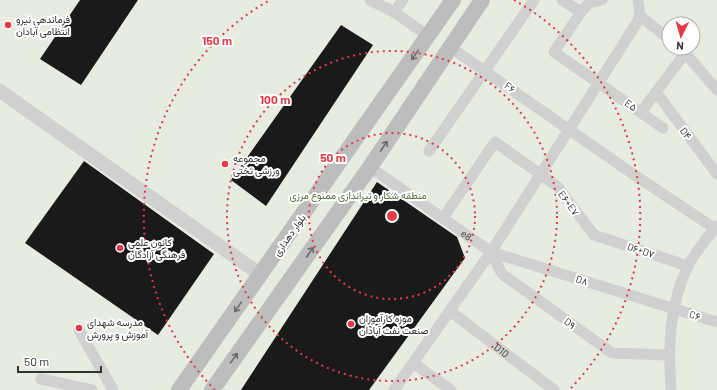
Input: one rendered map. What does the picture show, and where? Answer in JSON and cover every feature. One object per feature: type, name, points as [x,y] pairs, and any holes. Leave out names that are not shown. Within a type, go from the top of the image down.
[{"type":"main road","points":[[454,0],[473,13]]},
{"type":"main road","name":"بلوار دهداری","points":[[185,388],[261,275],[454,0]]},
{"type":"main road","points":[[212,390],[370,167],[482,0]]},
{"type":"street","points":[[370,0],[394,12],[428,36]]},
{"type":"street","points":[[394,12],[403,0]]},
{"type":"street","points":[[429,151],[534,0]]},
{"type":"street","points":[[562,0],[581,12],[589,3],[602,0]]},
{"type":"street","points":[[394,390],[491,252],[640,16],[638,0]]},
{"type":"street","name":"E۵","points":[[581,12],[554,52],[663,128]]},
{"type":"street","points":[[640,16],[661,33]]},
{"type":"street","name":"F۶","points":[[450,47],[716,228]]},
{"type":"street","points":[[641,112],[679,56]]},
{"type":"street","points":[[688,56],[717,90]]},
{"type":"street","points":[[0,92],[261,275]]},
{"type":"street","name":"D۴","points":[[656,92],[717,174]]},
{"type":"street","name":"E۶+E۷","points":[[443,218],[495,142],[541,173],[557,186],[594,235]]},
{"type":"street","name":"e8","points":[[370,167],[491,252]]},
{"type":"street","points":[[671,390],[668,355],[673,308],[688,266],[716,228]]},
{"type":"street","name":"D۶+D۷","points":[[594,235],[688,266]]},
{"type":"street","name":"D۸","points":[[491,252],[673,308]]},
{"type":"street","name":"D۹","points":[[491,252],[502,274],[612,353],[668,355]]},
{"type":"street","name":"C۶","points":[[673,308],[717,322]]},
{"type":"street","name":"D10","points":[[450,311],[554,390]]},
{"type":"street","points":[[79,330],[112,390]]},
{"type":"street","points":[[413,363],[452,390]]},
{"type":"street","points":[[41,379],[92,390]]},
{"type":"green space","name":"منطقه شکار و تیراندازی ممنوع مرزی","points":[[0,0],[717,0],[717,390],[0,390]]},
{"type":"building","points":[[80,0],[138,0],[81,85],[40,59]]},
{"type":"building","points":[[341,25],[373,45],[266,206],[231,180]]},
{"type":"building","name":"کانون علمی فرهنگی آزادگان","points":[[84,161],[214,254],[158,335],[25,243]]},
{"type":"building","name":"موزه کارآموزان صنعت نفت آبادان","points":[[377,182],[457,237],[465,258],[369,390],[241,390]]},
{"type":"place","name":"فرماندهی نیرو انتظامی آبادان","points":[[8,25]]},
{"type":"place","name":"مجموعه ورزشی تختی","points":[[225,164]]},
{"type":"place","name":"کانون علمی فرهنگی آزادگان","points":[[120,248]]},
{"type":"place","name":"موزه کارآموزان صنعت نفت آبادان","points":[[351,324]]},
{"type":"place","name":"مدرسه شهدای آموزش و پرورش","points":[[79,328]]}]
